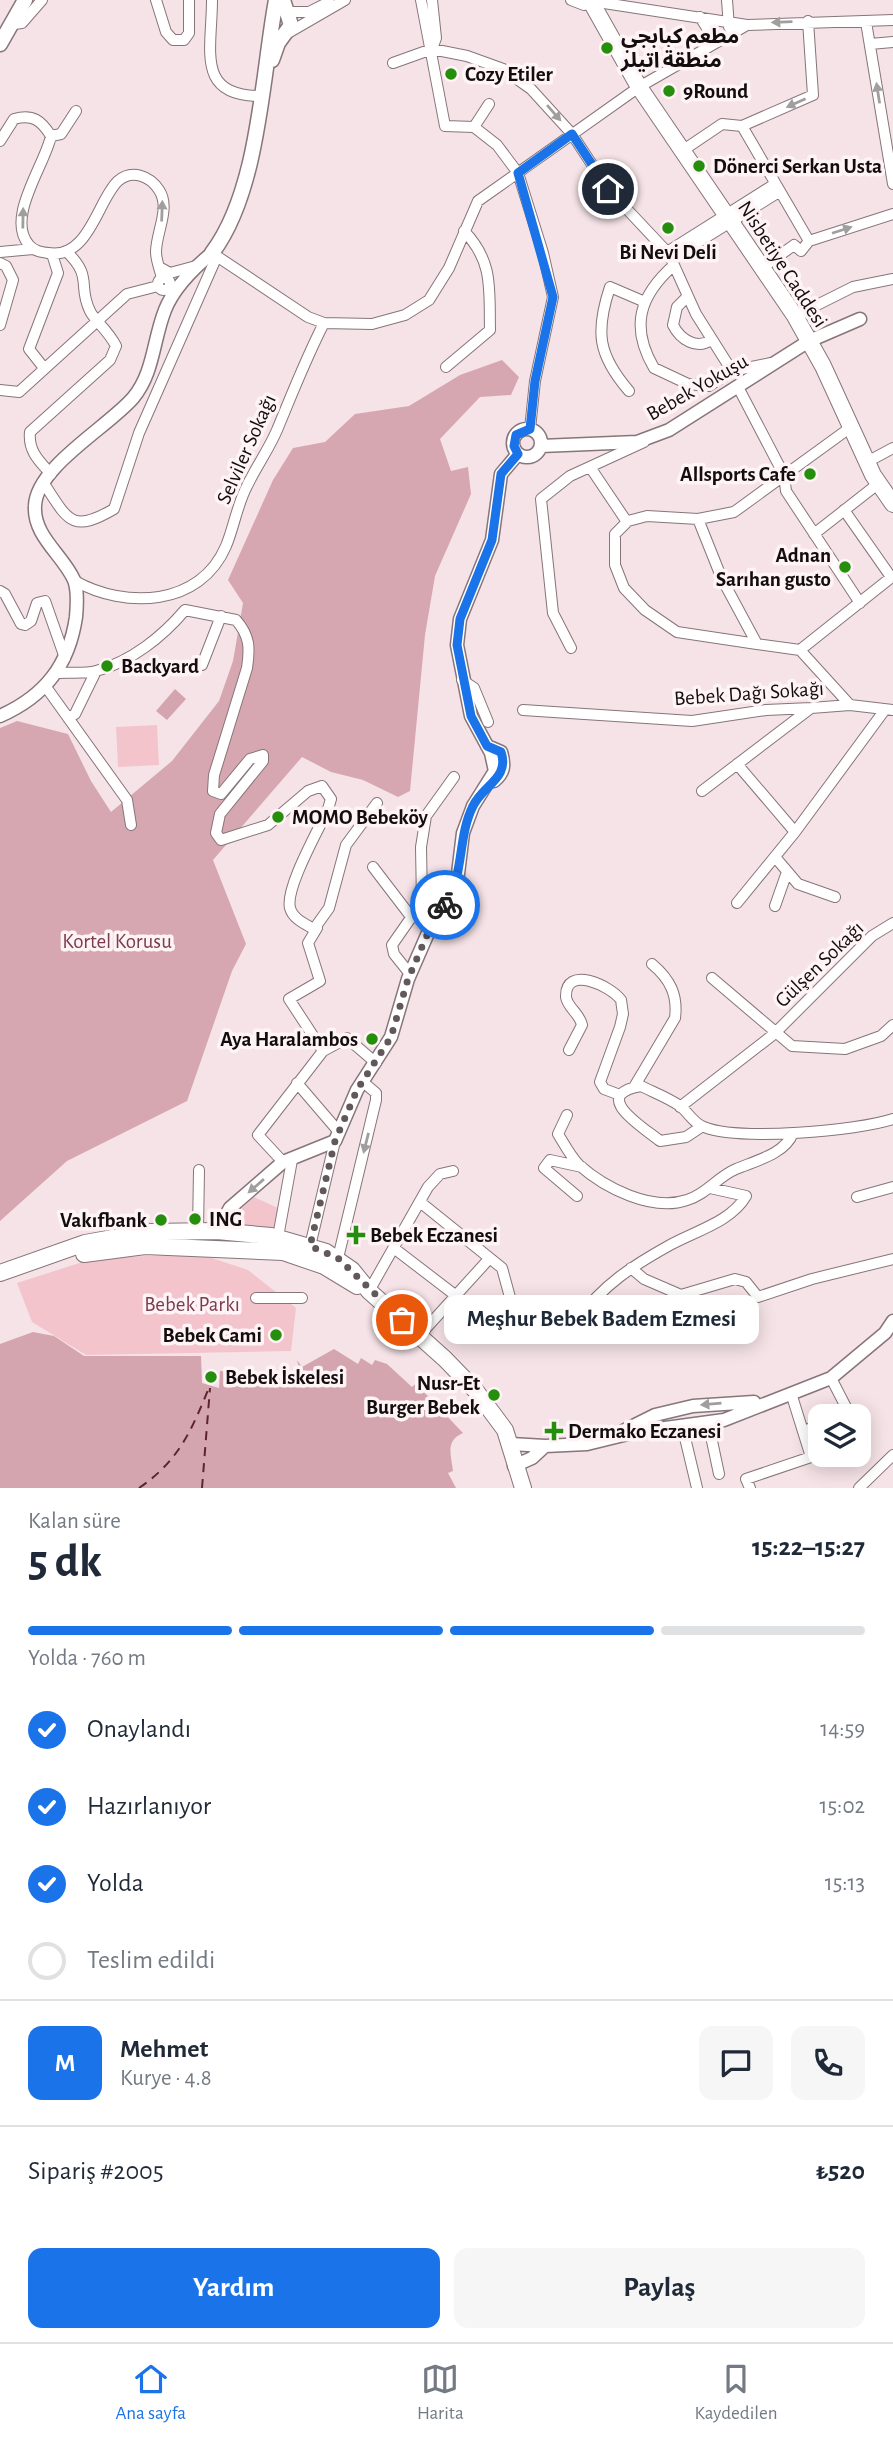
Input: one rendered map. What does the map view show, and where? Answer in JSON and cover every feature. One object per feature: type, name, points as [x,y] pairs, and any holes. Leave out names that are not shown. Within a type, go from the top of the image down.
[{"type":"main road","points":[[0,44],[14,24],[25,0]]},
{"type":"main road","points":[[276,0],[279,28]]},
{"type":"main road","name":"Nisbetiye Caddesi","points":[[583,1],[614,55],[620,56],[794,316],[809,341],[867,462],[893,504]]},
{"type":"main road","points":[[279,28],[291,26],[286,6]]},
{"type":"main road","points":[[214,254],[235,211],[266,74],[286,6]]},
{"type":"main road","points":[[0,1282],[104,1249],[179,1239],[198,1231],[217,1231],[273,1241],[338,1258],[369,1291],[476,1391],[511,1444],[514,1466],[523,1488]]},
{"type":"main road","points":[[216,1249],[217,1231]]},
{"type":"main road","points":[[0,1273],[104,1238],[179,1239],[216,1249],[273,1241]]},
{"type":"main road","points":[[307,1252],[369,1291]]},
{"type":"street","points":[[14,24],[22,23],[42,0]]},
{"type":"street","points":[[156,0],[166,32],[173,40],[184,40],[189,33],[189,0]]},
{"type":"street","points":[[212,0],[213,75],[222,89],[231,94],[262,96]]},
{"type":"street","points":[[286,6],[309,12],[332,0]]},
{"type":"street","points":[[279,28],[345,0]]},
{"type":"street","points":[[421,0],[445,126],[474,127],[497,145],[518,173],[553,297],[535,381],[530,429]]},
{"type":"street","points":[[432,0],[436,38],[432,49]]},
{"type":"street","points":[[727,0],[726,21],[729,35]]},
{"type":"street","points":[[583,1],[747,25],[893,20]]},
{"type":"street","points":[[700,18],[707,28],[709,46]]},
{"type":"street","points":[[682,151],[722,124],[741,126],[813,95],[808,21]]},
{"type":"street","points":[[866,22],[893,184]]},
{"type":"street","points":[[214,254],[308,317],[324,323],[372,324],[405,315],[429,300],[449,268],[478,201],[639,87],[747,25]]},
{"type":"street","points":[[870,44],[893,43]]},
{"type":"street","points":[[393,63],[432,49],[467,56],[503,69],[531,89],[572,134],[608,189],[670,258],[688,296],[732,371]]},
{"type":"street","points":[[474,127],[489,104]]},
{"type":"street","points":[[51,136],[61,134],[76,111]]},
{"type":"street","points":[[0,141],[14,119],[27,115],[42,121],[51,136],[47,155],[24,204],[25,241],[33,249]]},
{"type":"street","points":[[741,126],[809,241]]},
{"type":"street","points":[[0,251],[33,249],[52,254],[66,251],[92,226],[118,181],[131,175],[143,175],[160,191],[164,204],[156,253],[159,267],[169,287]]},
{"type":"street","points":[[777,188],[670,258],[653,283],[645,302],[639,331],[654,368],[688,384],[709,386],[732,371],[777,362]]},
{"type":"street","points":[[762,268],[794,245],[801,251],[809,241],[893,214]]},
{"type":"street","points":[[446,367],[490,330],[486,261],[478,246],[464,231]]},
{"type":"street","points":[[66,251],[81,265],[88,308],[93,316],[99,319],[116,346],[110,360],[30,432],[29,443],[34,456],[64,513],[77,522],[90,522],[114,509],[139,433],[214,254]]},
{"type":"street","points":[[44,368],[29,349],[58,272],[52,254]]},
{"type":"street","points":[[0,716],[20,707],[46,687],[58,673],[74,634],[77,608],[75,581],[44,537],[34,507],[47,478],[132,399],[146,378],[169,287],[214,254]]},
{"type":"street","points":[[0,390],[19,392],[127,294],[169,287],[214,254]]},
{"type":"street","points":[[0,263],[6,266],[13,280],[0,325]]},
{"type":"street","points":[[159,267],[170,273],[196,266]]},
{"type":"street","points":[[794,316],[853,287],[893,279]]},
{"type":"street","points":[[629,391],[608,367],[600,319],[610,287],[645,302]]},
{"type":"street","points":[[688,296],[677,307],[673,325],[685,340],[697,344],[712,339]]},
{"type":"street","name":"Bebek Yokuşu","points":[[541,446],[637,442],[669,429],[809,341],[860,319]]},
{"type":"street","name":"Selviler Sokağı","points":[[75,581],[124,599],[155,598],[183,590],[210,573],[225,548],[246,488],[276,432],[303,362],[324,323]]},
{"type":"street","points":[[738,387],[784,475],[786,491],[860,603]]},
{"type":"street","points":[[850,705],[800,650],[677,632],[645,610],[624,589],[615,565],[615,534],[627,522],[647,516],[698,520],[734,512],[851,427]]},
{"type":"street","points":[[518,454],[533,456],[541,446],[538,435],[530,429]]},
{"type":"street","points":[[518,454],[514,446],[516,435],[530,429]]},
{"type":"street","points":[[571,648],[553,613],[541,499],[570,476],[669,429]]},
{"type":"street","points":[[867,462],[893,448]]},
{"type":"street","points":[[307,1252],[337,1136],[363,1082],[391,1037],[410,974],[428,933],[457,882],[463,833],[482,790],[500,776],[504,766],[501,752],[487,746],[471,716],[457,645],[460,619],[492,540],[501,474],[518,454]]},
{"type":"street","points":[[590,467],[627,522]]},
{"type":"street","points":[[814,534],[879,483]]},
{"type":"street","points":[[800,650],[892,577],[844,510]]},
{"type":"street","points":[[698,520],[722,579],[757,644]]},
{"type":"street","points":[[0,591],[5,594],[21,624],[25,625],[31,621],[37,603],[44,601],[65,658]]},
{"type":"street","points":[[58,673],[96,671],[163,636],[185,610],[236,620],[244,630],[250,650],[214,775],[213,792],[221,793],[250,759],[263,755],[263,761],[220,814],[216,833],[220,840],[268,825],[308,791],[322,786],[326,789],[331,799],[328,809],[289,903],[301,922],[317,929]]},
{"type":"street","points":[[202,665],[221,616]]},
{"type":"street","points":[[68,718],[75,714],[96,671]]},
{"type":"street","points":[[462,680],[474,688],[488,722]]},
{"type":"street","points":[[46,687],[127,800],[131,825]]},
{"type":"street","name":"Bebek Dağı Sokağı","points":[[523,710],[692,721],[766,710],[850,705],[888,710]]},
{"type":"street","points":[[702,791],[811,708]]},
{"type":"street","points":[[737,903],[888,710]]},
{"type":"street","points":[[737,764],[795,832]]},
{"type":"street","points":[[410,974],[391,948],[422,902],[421,847],[426,816],[454,777]]},
{"type":"street","points":[[323,1052],[289,999],[320,981],[308,943],[329,908],[346,845],[377,803]]},
{"type":"street","points":[[775,857],[798,884],[835,897]]},
{"type":"street","points":[[373,867],[412,918]]},
{"type":"street","points":[[775,906],[787,872]]},
{"type":"street","name":"Gülşen Sokağı","points":[[712,978],[774,1034],[872,936],[893,923]]},
{"type":"street","points":[[634,1087],[675,1018],[676,1006],[667,976],[652,964]]},
{"type":"street","points":[[569,1050],[582,1025],[566,1001],[567,989],[576,980],[587,978],[621,1000],[623,1014],[620,1027],[610,1061],[600,1078],[601,1087],[620,1095]]},
{"type":"street","points":[[681,1107],[774,1034],[792,1046],[845,1049],[881,1036],[893,1024]]},
{"type":"street","points":[[288,1161],[258,1135],[296,1083],[323,1052],[347,1038],[376,1063]]},
{"type":"street","points":[[338,1258],[376,1100],[376,1093],[363,1082]]},
{"type":"street","points":[[296,1083],[337,1136]]},
{"type":"street","points":[[620,1095],[641,1086],[681,1107],[701,1127],[722,1132],[793,1133],[874,1125],[893,1119]]},
{"type":"street","points":[[620,1095],[620,1107],[626,1114],[660,1141],[686,1137],[701,1127]]},
{"type":"street","points":[[567,1115],[558,1134],[582,1167],[599,1181],[640,1199],[670,1204],[687,1200],[710,1188],[722,1175],[779,1151],[793,1133]]},
{"type":"street","points":[[217,1231],[230,1209],[288,1161],[337,1136]]},
{"type":"street","points":[[577,1196],[544,1168],[551,1160],[582,1167]]},
{"type":"street","points":[[273,1241],[288,1161]]},
{"type":"street","points":[[198,1231],[199,1170]]},
{"type":"street","points":[[369,1291],[420,1202],[440,1174],[453,1171]]},
{"type":"street","points":[[857,1197],[893,1187]]},
{"type":"street","points":[[578,1320],[592,1301],[631,1268],[736,1211],[746,1196],[710,1188]]},
{"type":"street","points":[[420,1202],[488,1260],[493,1260],[506,1274],[514,1312]]},
{"type":"street","points":[[395,1249],[455,1295]]},
{"type":"street","points":[[631,1268],[644,1279],[681,1295],[735,1279],[746,1282],[758,1297],[812,1279],[893,1259]]},
{"type":"street","points":[[419,1336],[488,1260]]},
{"type":"street","points":[[256,1298],[302,1298]]},
{"type":"street","points":[[511,1444],[587,1444],[724,1419],[831,1378],[889,1337],[893,1321]]},
{"type":"street","points":[[831,1378],[844,1404]]},
{"type":"street","points":[[750,1488],[746,1479],[811,1457],[804,1431],[785,1395]]},
{"type":"street","points":[[614,1437],[639,1422],[693,1406],[746,1404],[785,1395]]},
{"type":"street","points":[[708,1422],[719,1474]]},
{"type":"street","points":[[682,1425],[698,1488]]},
{"type":"street","points":[[804,1431],[808,1429]]},
{"type":"street","points":[[514,1466],[532,1458],[545,1446]]},
{"type":"street","points":[[859,1488],[893,1455]]},
{"type":"green space","name":"Kortel Korusu","points":[[502,360],[519,377],[511,395],[480,397],[440,439],[451,471],[468,467],[471,494],[435,576],[425,635],[410,791],[398,797],[363,780],[331,772],[302,757],[213,860],[246,944],[232,971],[187,1101],[67,1161],[0,1221],[0,728],[17,721],[68,734],[91,781],[111,812],[172,761],[219,701],[233,661],[243,603],[228,580],[273,480],[293,448],[325,442],[355,414],[409,406],[460,375]]},
{"type":"green space","points":[[157,725],[159,765],[118,767],[116,727]]},
{"type":"green space","points":[[254,1197],[280,1209],[276,1229],[227,1223]]},
{"type":"green space","name":"Bebek Parkı","points":[[200,1254],[248,1270],[296,1308],[291,1351],[86,1355],[32,1322],[17,1283],[95,1258]]},
{"type":"shaded area","points":[[175,689],[186,699],[167,720],[156,711]]},
{"type":"shaded area","points":[[33,1332],[54,1336],[84,1356],[201,1356],[202,1383],[219,1388],[220,1371],[275,1375],[277,1379],[300,1371],[297,1360],[302,1367],[334,1349],[358,1364],[361,1358],[372,1365],[375,1360],[387,1364],[412,1387],[420,1380],[424,1392],[463,1433],[457,1436],[450,1449],[453,1471],[448,1473],[456,1488],[0,1488],[0,1344]]},
{"type":"ferry route","points":[[139,1488],[175,1455],[190,1430],[210,1385]]},
{"type":"ferry route","points":[[202,1488],[210,1388]]},
{"type":"way so far","points":[[402,1320],[369,1291],[362,1280],[338,1258],[310,1246],[335,1141],[357,1090],[384,1053],[408,979],[428,933],[445,905]]},
{"type":"place","name":"مطعم كبابجي منطقة اتيلر","points":[[607,48]]},
{"type":"place","name":"Cozy Etiler","points":[[451,74]]},
{"type":"place","name":"9Round","points":[[669,91]]},
{"type":"place","name":"Dönerci Serkan Usta","points":[[699,166]]},
{"type":"place","name":"Bi Nevi Deli","points":[[668,228]]},
{"type":"place","name":"Allsports Cafe","points":[[810,474]]},
{"type":"place","name":"Adnan Sarıhan gusto","points":[[845,567]]},
{"type":"place","name":"Backyard","points":[[107,666]]},
{"type":"place","name":"MOMO Bebeköy","points":[[278,817]]},
{"type":"place","name":"Aya Haralambos","points":[[372,1039]]},
{"type":"place","name":"ING","points":[[195,1219]]},
{"type":"place","name":"Vakıfbank","points":[[161,1220]]},
{"type":"place","name":"Bebek Eczanesi","points":[[356,1235]]},
{"type":"place","name":"Meşhur Bebek Badem Ezmesi","points":[[402,1320]]},
{"type":"place","name":"Bebek Cami","points":[[276,1335]]},
{"type":"place","name":"Bebek İskelesi","points":[[211,1377]]},
{"type":"place","name":"Nusr-Et Burger Bebek","points":[[494,1395]]},
{"type":"place","name":"Dermako Eczanesi","points":[[554,1431]]},
{"type":"route","points":[[445,905],[457,882],[463,833],[473,806],[482,790],[500,776],[504,766],[501,752],[487,746],[471,716],[457,645],[460,619],[492,540],[501,474],[518,454],[513,441],[519,432],[530,429],[535,381],[553,297],[543,253],[518,173],[572,134],[608,189]]}]
